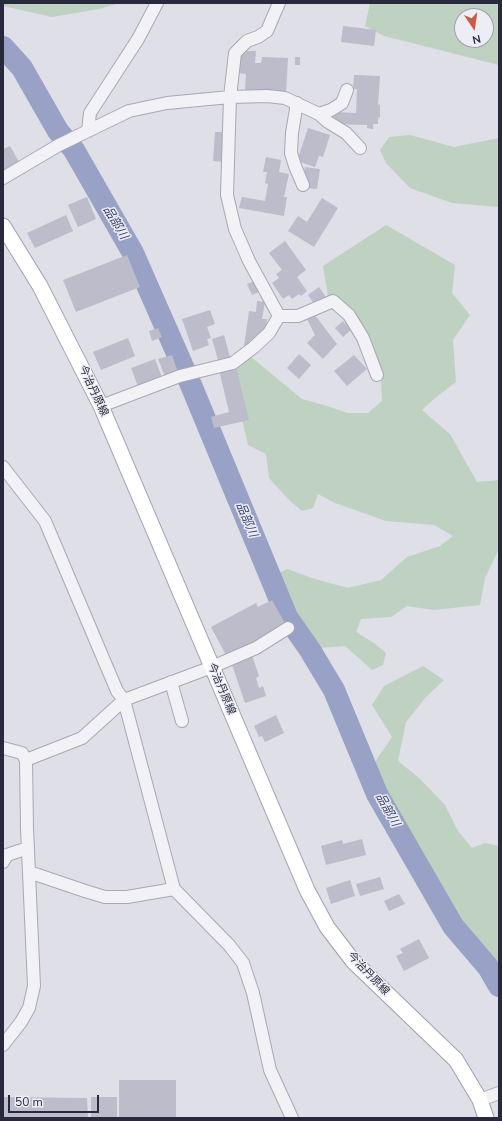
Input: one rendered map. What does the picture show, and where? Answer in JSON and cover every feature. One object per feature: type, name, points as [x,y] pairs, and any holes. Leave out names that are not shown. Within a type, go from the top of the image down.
[{"type":"main road","name":"今治丹原線","points":[[3,226],[40,286],[101,406],[307,890],[327,927],[353,961],[456,1060],[480,1100],[486,1118]]},
{"type":"street","points":[[88,130],[90,113],[138,39],[157,3]]},
{"type":"street","points":[[279,3],[267,32],[247,42],[235,53],[230,97],[227,195],[234,228],[279,316]]},
{"type":"street","points":[[319,114],[331,110],[342,103],[348,90]]},
{"type":"street","points":[[3,178],[59,145],[129,110],[167,103],[230,97],[267,96],[285,98],[319,114],[328,122],[346,133],[360,148]]},
{"type":"street","points":[[297,103],[292,133],[292,153],[295,166],[303,185]]},
{"type":"street","points":[[279,316],[298,316],[333,301],[349,315],[363,338],[377,375]]},
{"type":"street","points":[[101,406],[180,376],[233,363],[269,333],[279,316]]},
{"type":"street","points":[[3,467],[45,521],[117,691],[124,700],[174,889],[229,945],[243,963],[253,993],[270,1070],[292,1118]]},
{"type":"street","points":[[26,760],[82,738],[124,700],[212,667],[256,648],[288,628]]},
{"type":"street","points":[[171,682],[182,721]]},
{"type":"street","points":[[3,748],[22,753],[26,760],[34,986],[29,1008],[21,1022],[3,1045]]},
{"type":"street","points":[[3,862],[7,855],[28,848]]},
{"type":"street","points":[[29,872],[105,897],[127,897],[174,889]]},
{"type":"street","points":[[480,1100],[499,1093]]},
{"type":"green space","points":[[3,3],[120,3],[99,9],[52,17],[3,6]]},
{"type":"green space","points":[[370,3],[499,3],[499,65],[384,36],[365,26]]},
{"type":"green space","points":[[410,135],[454,147],[499,138],[499,207],[452,203],[410,188],[386,163],[380,150],[389,137]]},
{"type":"green space","points":[[386,225],[455,265],[452,293],[470,315],[453,340],[456,382],[422,410],[450,434],[477,482],[499,480],[499,549],[485,578],[480,605],[434,610],[407,606],[391,617],[361,619],[356,632],[374,643],[386,653],[383,665],[372,670],[345,646],[320,648],[291,615],[275,575],[287,569],[315,579],[348,588],[381,580],[407,557],[440,546],[453,536],[434,525],[386,521],[335,503],[318,494],[313,508],[302,511],[288,499],[269,478],[266,454],[248,445],[238,402],[234,369],[251,357],[302,399],[348,413],[368,413],[382,401],[381,380],[371,340],[330,308],[323,266]]},
{"type":"green space","points":[[423,666],[444,680],[426,697],[406,722],[398,761],[418,777],[445,805],[458,831],[472,848],[485,843],[499,846],[499,973],[466,934],[384,793],[373,765],[392,737],[372,705],[384,686]]},
{"type":"building","points":[[343,26],[376,30],[374,46],[341,42]]},
{"type":"building","points":[[256,51],[255,63],[261,63],[262,57],[288,58],[286,93],[245,91],[246,74],[238,73],[239,52]]},
{"type":"building","points":[[295,57],[300,57],[300,65],[295,65]]},
{"type":"building","points":[[354,75],[380,76],[378,105],[380,104],[380,118],[378,117],[378,124],[373,124],[373,129],[367,128],[367,125],[334,124],[335,112],[356,113],[357,89],[353,89]]},
{"type":"building","points":[[308,128],[330,135],[323,157],[319,156],[315,167],[297,161]]},
{"type":"building","points":[[215,132],[226,132],[225,162],[213,161]]},
{"type":"building","points":[[10,146],[19,162],[3,171],[3,149]]},
{"type":"building","points":[[266,157],[281,160],[279,172],[289,174],[284,197],[287,197],[284,216],[239,208],[242,197],[265,201],[268,184],[265,183],[267,172],[263,172]]},
{"type":"building","points":[[305,167],[320,169],[317,189],[305,188],[303,179]]},
{"type":"building","points":[[87,197],[96,219],[78,227],[68,205]]},
{"type":"building","points":[[322,198],[338,208],[314,247],[288,231],[298,216],[307,222]]},
{"type":"building","points":[[66,215],[73,231],[35,248],[27,233]]},
{"type":"building","points":[[285,241],[306,270],[297,277],[307,291],[301,296],[299,294],[292,299],[289,295],[283,299],[272,283],[279,278],[276,274],[282,270],[269,253]]},
{"type":"building","points":[[127,255],[140,287],[76,312],[63,280]]},
{"type":"building","points":[[255,281],[259,292],[252,295],[247,284]]},
{"type":"building","points":[[319,287],[326,297],[315,305],[308,295]]},
{"type":"building","points":[[257,301],[265,302],[262,319],[267,319],[265,335],[252,348],[244,346],[249,311],[256,312]]},
{"type":"building","points":[[210,310],[215,324],[207,327],[211,338],[207,339],[209,345],[193,351],[182,319]]},
{"type":"building","points":[[314,314],[337,344],[323,359],[307,343],[315,335],[307,319]]},
{"type":"building","points":[[343,321],[351,330],[343,337],[335,328]]},
{"type":"building","points":[[158,328],[162,337],[152,341],[149,331]]},
{"type":"building","points":[[224,335],[230,357],[218,360],[212,339]]},
{"type":"building","points":[[128,338],[135,356],[101,370],[93,352]]},
{"type":"building","points":[[299,354],[311,365],[299,379],[287,368]]},
{"type":"building","points":[[172,355],[178,372],[165,377],[158,359]]},
{"type":"building","points":[[354,355],[367,369],[347,386],[334,371]]},
{"type":"building","points":[[155,359],[163,380],[139,389],[131,368]]},
{"type":"building","points":[[236,366],[249,420],[214,428],[211,417],[229,412],[219,370]]},
{"type":"building","points":[[272,600],[286,625],[227,657],[211,627],[256,603],[258,607]]},
{"type":"building","points":[[252,655],[259,676],[256,678],[259,688],[263,686],[266,696],[245,703],[231,662]]},
{"type":"building","points":[[276,715],[284,733],[265,742],[262,736],[259,737],[254,726]]},
{"type":"building","points":[[362,839],[366,855],[326,865],[321,846],[342,840],[343,844]]},
{"type":"building","points":[[380,877],[384,889],[360,896],[356,884]]},
{"type":"building","points":[[350,880],[355,896],[331,904],[326,888]]},
{"type":"building","points":[[399,894],[405,904],[389,911],[384,901]]},
{"type":"building","points":[[419,939],[429,958],[404,971],[396,956],[403,953],[400,949]]},
{"type":"building","points":[[119,1080],[176,1080],[176,1118],[119,1118]]},
{"type":"building","points":[[3,1097],[87,1098],[88,1118],[4,1118]]},
{"type":"building","points":[[91,1097],[117,1097],[117,1118],[91,1118]]},
{"type":"waterway","name":"品部川","points":[[3,47],[22,68],[58,131],[74,150],[133,253],[191,385],[287,617],[310,650],[334,690],[377,794],[453,926],[488,967],[499,986]]}]
